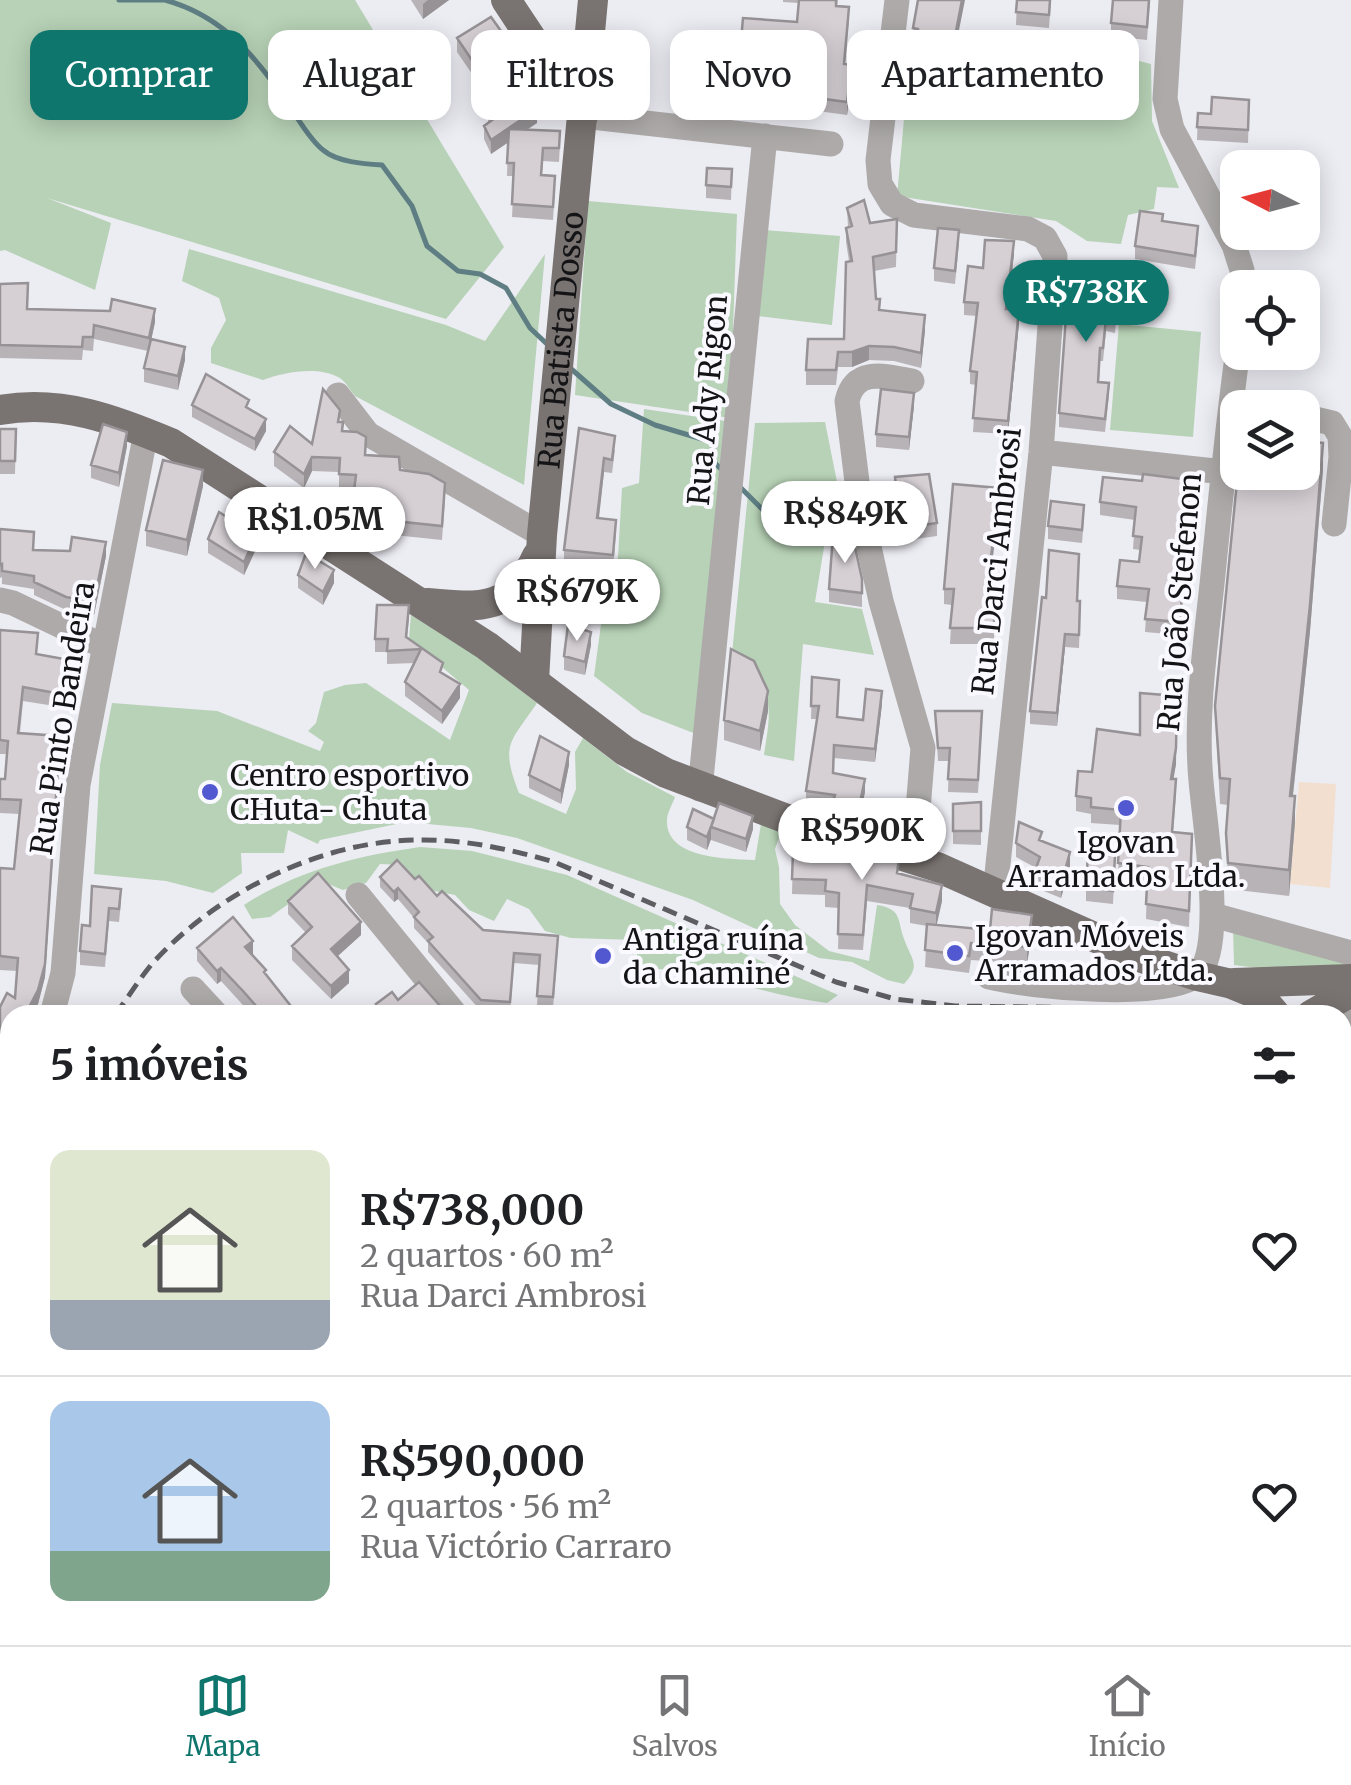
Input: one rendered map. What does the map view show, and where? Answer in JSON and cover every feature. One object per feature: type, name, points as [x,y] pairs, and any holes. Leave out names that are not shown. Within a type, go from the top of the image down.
[{"type":"main road","points":[[506,0],[525,30]]},
{"type":"main road","name":"Rua Batista Dosso","points":[[590,30],[593,0]]},
{"type":"main road","name":"Rua Batista Dosso","points":[[534,681],[542,540],[583,120]]},
{"type":"main road","points":[[0,410],[66,408],[116,420],[172,443],[488,646],[626,751],[700,788],[914,859],[1139,957],[1259,995],[1268,1005]]},
{"type":"main road","points":[[419,602],[472,607],[497,602],[518,590],[542,540]]},
{"type":"main road","points":[[1232,984],[1351,979]]},
{"type":"street","name":"Rua Darci Ambrosi","points":[[897,0],[878,160],[880,184],[892,204],[914,215],[1028,229],[1045,238],[1055,256],[1041,452],[994,893]]},
{"type":"street","points":[[1171,0],[1165,98],[1172,128],[1234,245],[1242,270]]},
{"type":"street","points":[[619,120],[832,144]]},
{"type":"street","name":"Rua Ady Rigon","points":[[700,788],[765,136]]},
{"type":"street","points":[[912,380],[874,375],[861,378],[850,388],[847,414],[860,506],[880,601],[923,748],[914,859]]},
{"type":"street","points":[[338,395],[368,434],[542,540]]},
{"type":"street","points":[[1320,420],[1332,423],[1340,436],[1334,524]]},
{"type":"street","name":"Rua Pinto Bandeira","points":[[55,1005],[63,974],[78,785],[146,432]]},
{"type":"street","points":[[1041,452],[1220,472]]},
{"type":"street","name":"Rua João Stefenon","points":[[1197,976],[1210,955],[1213,914],[1198,724],[1222,490]]},
{"type":"street","points":[[0,600],[103,646]]},
{"type":"street","points":[[358,895],[448,1005]]},
{"type":"street","points":[[1213,914],[1351,953]]},
{"type":"street","points":[[989,978],[1020,985],[1110,989],[1170,986],[1197,976]]},
{"type":"street","points":[[193,989],[208,1005]]},
{"type":"shaded area","points":[[1299,782],[1336,784],[1330,888],[1290,884]]},
{"type":"green space","points":[[0,0],[355,0],[373,30],[268,30],[268,120],[427,120],[504,247],[446,319],[47,198],[111,223],[95,290],[0,251]]},
{"type":"green space","points":[[1139,61],[1151,64],[1152,121],[1179,188],[1157,187],[1154,209],[1128,215],[1121,244],[1087,241],[1056,221],[897,196],[904,120],[1139,120]]},
{"type":"green space","points":[[588,201],[737,214],[730,418],[575,395]]},
{"type":"green space","points":[[764,230],[840,236],[832,325],[757,316]]},
{"type":"green space","points":[[189,249],[446,325],[485,341],[545,254],[524,485],[355,396],[338,377],[300,371],[263,380],[211,363],[211,348],[226,320],[219,298],[182,281]]},
{"type":"green space","points":[[1119,324],[1201,332],[1193,437],[1110,430]]},
{"type":"green space","points":[[644,409],[732,422],[696,734],[642,713],[594,676],[602,617],[556,592],[560,571],[617,575],[622,488],[639,483]]},
{"type":"green space","points":[[825,422],[841,502],[829,517],[815,602],[862,609],[874,655],[803,644],[794,761],[764,755],[769,712],[764,692],[731,664],[755,423]]},
{"type":"green space","points":[[411,615],[479,658],[537,703],[520,727],[509,754],[519,793],[566,814],[576,789],[575,752],[583,738],[627,772],[675,797],[667,817],[669,833],[687,850],[755,860],[762,818],[783,827],[775,849],[780,904],[795,925],[829,951],[869,961],[877,905],[891,909],[897,916],[913,972],[904,984],[852,962],[819,958],[693,900],[517,838],[471,828],[406,822],[320,840],[318,844],[288,830],[284,853],[241,853],[242,873],[213,893],[166,881],[94,874],[100,765],[112,703],[217,711],[320,751],[324,742],[308,731],[316,723],[324,692],[366,683],[450,740],[469,690],[409,639]]},
{"type":"green space","points":[[420,847],[472,851],[567,875],[838,995],[827,1003],[685,972],[637,968],[637,940],[571,938],[545,931],[529,909],[507,899],[494,921],[469,910],[455,895],[424,889],[403,865],[380,864],[366,883],[343,890],[321,881],[270,917],[252,919],[244,905],[285,882],[329,866]]},
{"type":"green space","points":[[1233,929],[1351,963],[1314,975],[1234,965]]},
{"type":"building","points":[[799,0],[836,0],[836,6],[849,7],[844,64],[847,102],[827,99],[827,30],[742,30],[743,18],[797,22]]},
{"type":"building","points":[[918,0],[962,0],[956,30],[913,28]]},
{"type":"building","points":[[1017,0],[1050,0],[1049,15],[1016,12]]},
{"type":"building","points":[[1113,0],[1149,0],[1147,27],[1111,23]]},
{"type":"building","points":[[491,17],[500,30],[471,30],[471,59],[457,38]]},
{"type":"building","points":[[1212,97],[1249,100],[1248,130],[1197,127],[1198,113],[1211,114]]},
{"type":"building","points":[[492,120],[521,120],[491,140],[484,126]]},
{"type":"building","points":[[509,129],[560,131],[559,148],[543,148],[541,175],[555,176],[553,207],[512,204],[514,163],[507,163]]},
{"type":"building","points":[[707,168],[732,169],[731,187],[706,185]]},
{"type":"building","points":[[864,200],[870,223],[897,219],[896,252],[873,257],[879,310],[925,315],[921,353],[869,346],[838,352],[836,370],[806,370],[808,339],[844,339],[846,262],[852,261],[846,228],[852,226],[847,208]]},
{"type":"building","points":[[1140,211],[1163,214],[1162,221],[1198,226],[1195,256],[1135,246]]},
{"type":"building","points":[[938,228],[959,230],[955,271],[934,268]]},
{"type":"building","points":[[985,240],[1014,241],[1006,309],[1019,309],[1008,421],[973,418],[977,372],[970,371],[978,303],[964,302],[968,266],[983,268]]},
{"type":"building","points":[[1069,275],[1118,280],[1115,319],[1106,318],[1100,348],[1098,382],[1109,383],[1105,419],[1059,413]]},
{"type":"building","points":[[28,283],[27,309],[110,311],[112,299],[155,309],[149,338],[94,325],[93,337],[83,337],[82,347],[0,345],[0,284]]},
{"type":"building","points":[[151,339],[185,347],[178,376],[144,368]]},
{"type":"building","points":[[206,374],[249,400],[246,407],[266,419],[255,439],[192,405]]},
{"type":"building","points":[[323,389],[340,410],[338,422],[343,422],[342,431],[366,437],[365,455],[399,457],[400,470],[429,474],[445,483],[442,526],[384,520],[384,526],[350,522],[356,475],[339,474],[340,458],[312,457],[304,474],[274,452],[290,426],[312,444]]},
{"type":"building","points":[[881,389],[914,393],[909,437],[876,434]]},
{"type":"building","points":[[103,424],[127,432],[119,473],[91,465]]},
{"type":"building","points":[[579,428],[615,436],[612,460],[604,458],[597,518],[616,520],[613,555],[564,550]]},
{"type":"building","points":[[0,429],[16,429],[15,461],[0,461]]},
{"type":"building","points":[[163,460],[203,470],[187,540],[146,530]]},
{"type":"building","points":[[929,474],[937,523],[901,528],[895,477]]},
{"type":"building","points":[[1143,474],[1190,480],[1180,622],[1145,619],[1149,589],[1117,586],[1120,560],[1139,562],[1142,537],[1133,536],[1136,507],[1100,502],[1103,477],[1142,481]]},
{"type":"building","points":[[953,484],[999,488],[990,566],[995,566],[994,628],[950,628],[954,589],[944,589]]},
{"type":"building","points":[[1236,490],[1319,490],[1290,796],[1295,796],[1289,870],[1228,863],[1230,779],[1220,778],[1215,706]]},
{"type":"building","points":[[1051,501],[1084,505],[1082,530],[1048,526]]},
{"type":"building","points":[[219,512],[256,536],[244,562],[208,539]]},
{"type":"building","points":[[0,529],[34,532],[33,550],[70,551],[72,537],[106,542],[94,602],[66,597],[34,582],[34,576],[2,571]]},
{"type":"building","points":[[833,535],[853,538],[862,593],[829,589]]},
{"type":"building","points":[[1049,550],[1079,554],[1079,635],[1065,634],[1057,713],[1030,711]]},
{"type":"building","points":[[306,553],[334,570],[323,592],[298,575]]},
{"type":"building","points":[[377,605],[409,605],[406,637],[443,663],[440,672],[460,684],[442,711],[405,682],[421,649],[387,651],[388,639],[375,639]]},
{"type":"building","points":[[568,625],[591,632],[585,662],[564,656]]},
{"type":"building","points":[[0,630],[38,633],[36,654],[75,661],[71,683],[63,682],[61,694],[23,687],[18,733],[60,736],[45,964],[30,1005],[1,1005],[7,993],[15,998],[18,958],[0,956],[0,868],[14,869],[21,800],[0,799],[8,741],[0,740]]},
{"type":"building","points":[[731,649],[754,661],[768,691],[760,731],[724,720]]},
{"type":"building","points":[[812,677],[839,680],[837,717],[863,720],[866,689],[882,691],[875,749],[834,745],[833,773],[865,779],[859,807],[833,801],[835,795],[806,791],[819,706],[811,706]]},
{"type":"building","points":[[1140,693],[1177,696],[1172,832],[1192,834],[1189,911],[1146,904],[1148,867],[1118,863],[1121,810],[1091,807],[1091,798],[1076,796],[1078,771],[1092,772],[1097,729],[1140,735]]},
{"type":"building","points":[[935,711],[982,711],[978,780],[948,779],[950,748],[938,748]]},
{"type":"building","points":[[540,736],[569,752],[561,791],[529,775]]},
{"type":"building","points":[[981,802],[981,831],[953,831],[953,804]]},
{"type":"building","points":[[719,803],[753,816],[746,839],[711,827]]},
{"type":"building","points":[[693,809],[714,819],[707,837],[687,827]]},
{"type":"building","points":[[1019,822],[1042,832],[1039,840],[1070,852],[1061,885],[1034,874],[1040,857],[1016,843]]},
{"type":"building","points":[[865,848],[899,859],[897,873],[942,885],[936,913],[910,908],[913,894],[867,885],[863,935],[838,934],[839,893],[825,891],[826,880],[792,879],[793,852],[829,852],[863,859]]},
{"type":"building","points":[[1088,853],[1115,856],[1113,891],[1086,887]]},
{"type":"building","points":[[397,860],[437,896],[442,891],[483,930],[558,936],[553,997],[537,996],[540,955],[514,953],[510,1002],[481,1000],[428,941],[433,937],[414,917],[419,912],[398,888],[394,892],[380,877]]},
{"type":"building","points":[[318,873],[361,922],[331,949],[349,970],[331,986],[292,946],[312,927],[288,901]]},
{"type":"building","points":[[92,886],[121,889],[119,909],[109,908],[105,954],[80,951],[82,925],[90,926]]},
{"type":"building","points":[[992,909],[1032,915],[1027,947],[971,943],[969,956],[925,950],[927,924],[990,930]]},
{"type":"building","points":[[233,917],[253,941],[245,947],[290,1005],[255,1005],[197,948]]},
{"type":"building","points":[[419,982],[439,1005],[376,1004],[392,992],[398,1000]]},
{"type":"waterway","points":[[119,0],[163,0]]},
{"type":"waterway","points":[[165,0],[205,17],[237,41],[323,150],[343,160],[382,165],[412,206],[427,246],[458,271],[480,274],[506,288],[530,328],[548,345]]},
{"type":"waterway","points":[[569,367],[611,404],[655,425],[712,442],[715,463],[721,469]]},
{"type":"waterway","points":[[740,487],[791,538]]},
{"type":"railway","points":[[122,1005],[151,965],[177,939],[238,894],[307,861],[380,843],[417,840],[486,846],[554,862],[836,982],[895,999],[946,1005]]},
{"type":"place","name":"Centro esportivo CHuta- Chuta","points":[[210,792]]},
{"type":"place","name":"Igovan Arramados Ltda.","points":[[1126,808]]},
{"type":"place","name":"Igovan Móveis Arramados Ltda.","points":[[955,953]]},
{"type":"place","name":"Antiga ruína da chaminé","points":[[603,956]]}]
